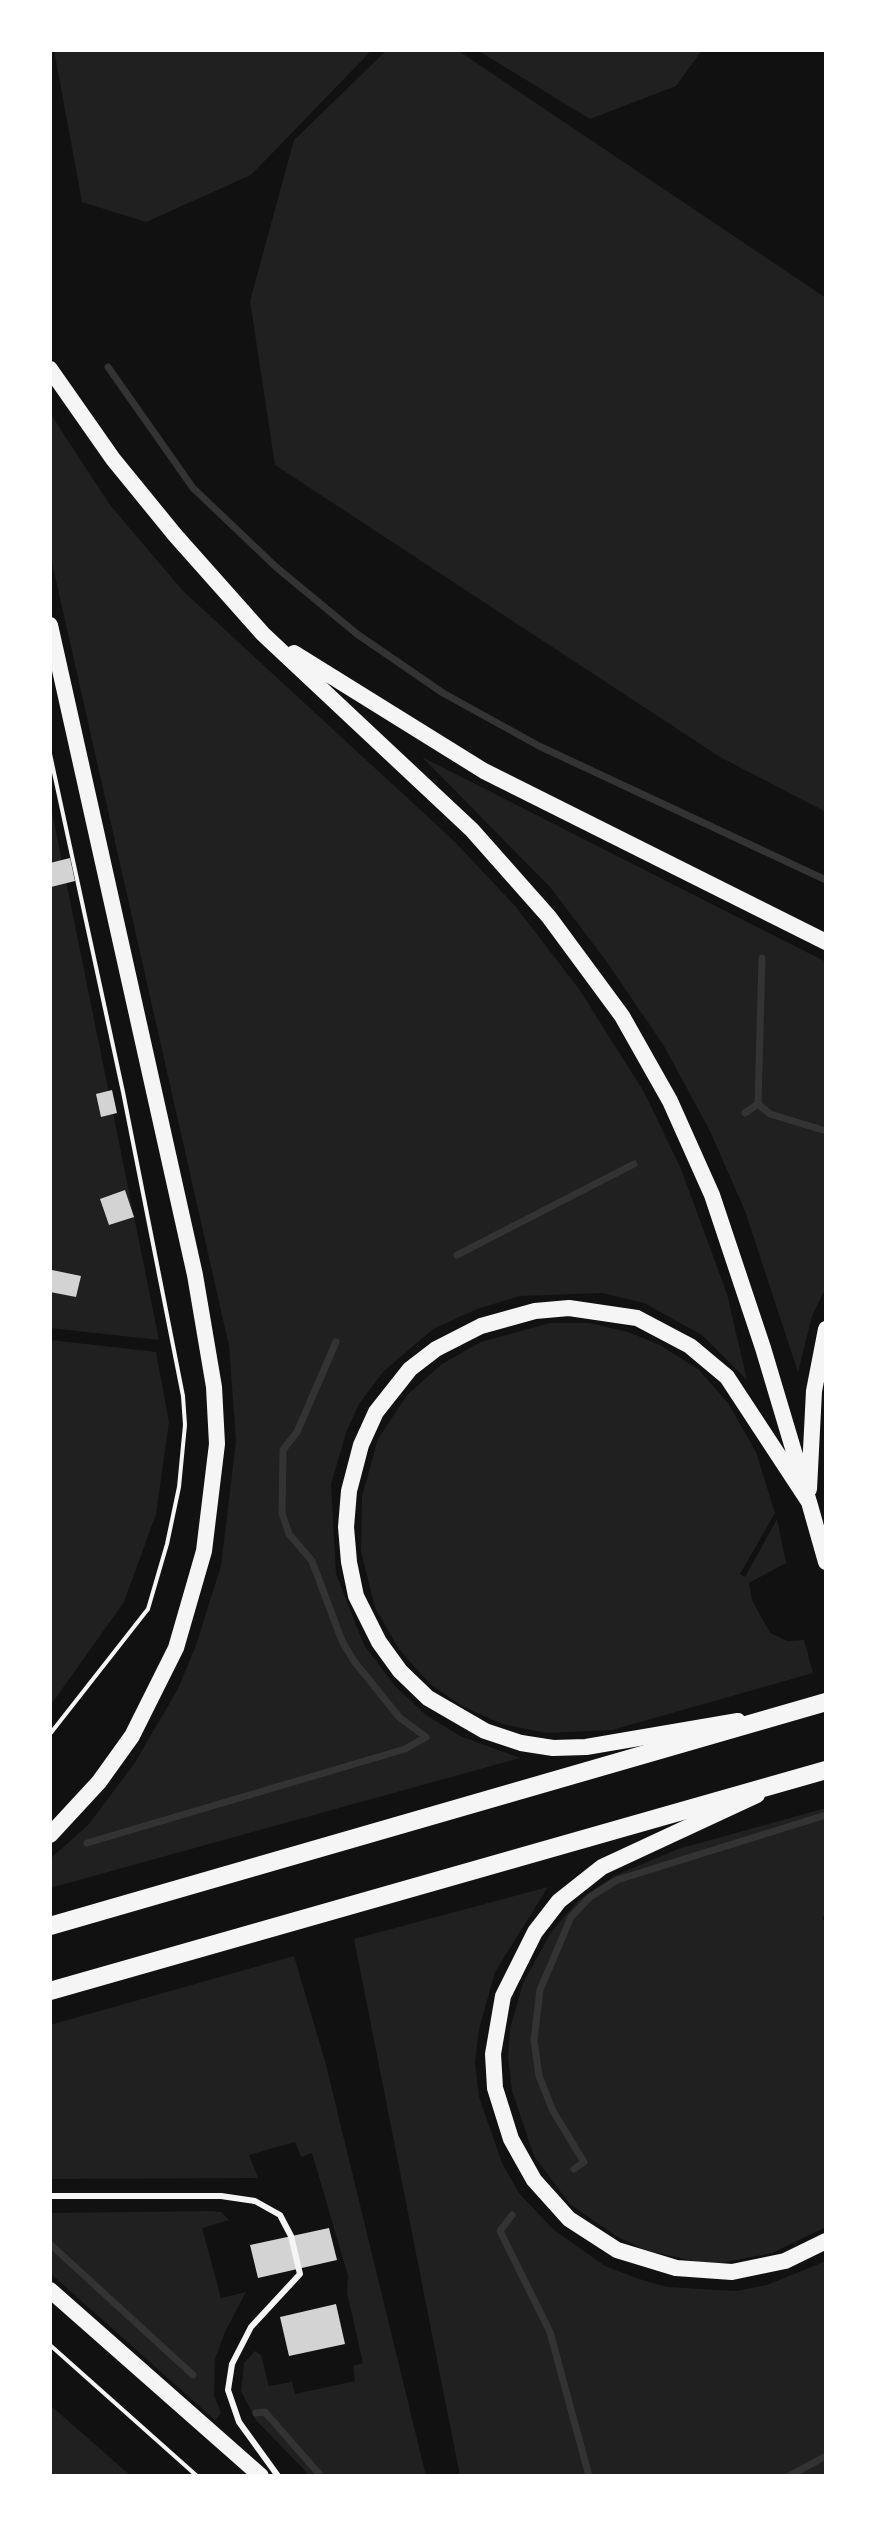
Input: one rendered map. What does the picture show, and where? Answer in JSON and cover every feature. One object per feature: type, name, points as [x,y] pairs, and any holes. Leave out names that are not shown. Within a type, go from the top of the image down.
[{"type":"highway","points":[[50,1926],[826,1702]]},
{"type":"highway","points":[[50,1991],[826,1770]]},
{"type":"main road","points":[[50,356],[64,389]]},
{"type":"main road","points":[[50,369],[146,500],[263,634],[472,830],[549,917],[622,1016],[670,1101],[712,1195],[763,1348],[825,1558]]},
{"type":"main road","points":[[50,625],[195,1275],[214,1387],[217,1444],[204,1551],[176,1648],[146,1712],[125,1746],[99,1782],[50,1835]]},
{"type":"main road","points":[[263,634],[484,771],[826,942]]},
{"type":"main road","points":[[764,1720],[679,1729],[586,1747],[553,1748],[501,1737],[448,1712],[400,1671],[362,1611],[347,1545],[346,1510],[352,1477],[361,1445],[376,1412],[410,1369],[436,1349],[497,1320],[552,1309],[586,1309],[617,1313],[657,1326],[710,1361],[733,1386],[809,1502]]},
{"type":"main road","points":[[809,1502],[814,1391],[826,1329]]},
{"type":"main road","points":[[780,1784],[602,1867],[559,1901],[535,1932],[503,1996],[495,2035],[494,2073],[502,2114],[526,2169],[569,2219],[617,2250],[661,2266],[732,2272],[785,2261],[826,2241]]},
{"type":"main road","points":[[50,2290],[261,2476]]},
{"type":"lane","points":[[50,2196],[221,2196],[255,2201],[280,2215],[291,2236],[300,2274],[251,2327],[232,2364],[228,2390],[239,2422],[278,2476]]},
{"type":"path","points":[[50,754],[123,1092],[183,1396],[185,1425],[183,1459],[167,1544],[148,1609],[50,1734]]},
{"type":"path","points":[[50,2345],[197,2476]]},
{"type":"shaded area","points":[[54,50],[372,50],[251,175],[146,222],[82,202]]},
{"type":"shaded area","points":[[387,50],[457,50],[826,298],[826,812],[720,757],[275,465],[250,301],[294,140]]},
{"type":"shaded area","points":[[477,50],[702,50],[676,86],[590,119]]},
{"type":"shaded area","points":[[50,413],[110,505],[183,591],[454,841],[516,907],[579,989],[644,1092],[681,1169],[727,1294],[747,1380],[702,1335],[644,1303],[602,1293],[520,1296],[477,1309],[433,1329],[383,1372],[359,1404],[347,1430],[331,1484],[336,1574],[364,1645],[396,1687],[426,1715],[460,1736],[520,1758],[50,1888],[50,1859],[89,1824],[134,1764],[178,1689],[196,1645],[221,1566],[236,1441],[229,1346],[50,554]]},
{"type":"shaded area","points":[[422,757],[826,962],[826,1287],[812,1316],[798,1372],[745,1211],[710,1131],[664,1046],[607,962],[550,887]]},
{"type":"shaded area","points":[[50,802],[159,1340],[50,1328]]},
{"type":"shaded area","points":[[550,1323],[589,1323],[628,1332],[660,1345],[699,1370],[728,1403],[756,1452],[775,1513],[740,1574],[745,1577],[777,1519],[786,1563],[749,1583],[752,1600],[770,1633],[787,1641],[804,1640],[813,1673],[612,1730],[546,1733],[502,1724],[462,1706],[429,1683],[399,1649],[375,1608],[361,1551],[362,1496],[378,1439],[407,1395],[442,1364],[481,1342]]},
{"type":"shaded area","points":[[50,1340],[156,1352],[169,1422],[156,1514],[124,1602],[50,1706]]},
{"type":"shaded area","points":[[826,1808],[826,1912],[822,1919],[826,1921],[826,2227],[772,2253],[721,2263],[698,2262],[645,2250],[616,2236],[570,2204],[534,2156],[512,2091],[508,2056],[510,2029],[523,1983],[551,1932],[580,1899],[614,1876],[678,1849]]},
{"type":"shaded area","points":[[548,1887],[495,1972],[479,2029],[475,2062],[479,2097],[502,2163],[519,2193],[554,2230],[605,2266],[639,2279],[667,2287],[736,2291],[767,2285],[826,2261],[826,2476],[460,2476],[354,1939]]},
{"type":"shaded area","points":[[294,1956],[325,2061],[426,2476],[310,2476],[256,2420],[241,2391],[244,2363],[255,2351],[261,2355],[269,2386],[292,2382],[295,2394],[355,2381],[353,2366],[363,2363],[347,2293],[348,2276],[312,2153],[301,2157],[295,2142],[249,2155],[258,2178],[50,2179],[50,2025]]},
{"type":"shaded area","points":[[221,2212],[229,2220],[202,2228],[221,2298],[246,2292],[215,2359],[214,2395],[221,2413],[215,2420],[50,2273],[50,2213]]},
{"type":"shaded area","points":[[50,2405],[131,2476],[50,2476]]},
{"type":"building","points":[[70,858],[75,881],[51,887],[50,863]]},
{"type":"building","points":[[112,1090],[117,1113],[101,1117],[96,1094]]},
{"type":"building","points":[[125,1190],[134,1217],[109,1225],[100,1199]]},
{"type":"building","points":[[52,1270],[81,1276],[76,1297],[50,1292]]},
{"type":"building","points":[[329,2228],[337,2260],[258,2278],[250,2245]]},
{"type":"building","points":[[336,2304],[345,2344],[289,2356],[280,2317]]},
{"type":"waterway","points":[[108,367],[193,488],[276,567],[357,634],[443,693],[539,746],[826,880]]},
{"type":"waterway","points":[[762,958],[758,1104],[770,1114],[826,1131]]},
{"type":"waterway","points":[[745,1113],[758,1104]]},
{"type":"waterway","points":[[457,1255],[634,1164]]},
{"type":"waterway","points":[[87,1843],[405,1749],[426,1737],[399,1717],[354,1661],[342,1641],[312,1561],[289,1534],[282,1513],[283,1450],[297,1432],[336,1342]]},
{"type":"waterway","points":[[574,2169],[584,2162],[553,2111],[539,2076],[534,2040],[540,1990],[571,1917],[590,1897],[617,1880],[826,1815]]},
{"type":"waterway","points":[[512,2215],[500,2231],[550,2332],[589,2476]]},
{"type":"waterway","points":[[50,2244],[193,2375]]},
{"type":"waterway","points":[[256,2413],[265,2412],[321,2476]]},
{"type":"waterway","points":[[789,2476],[826,2456]]}]
